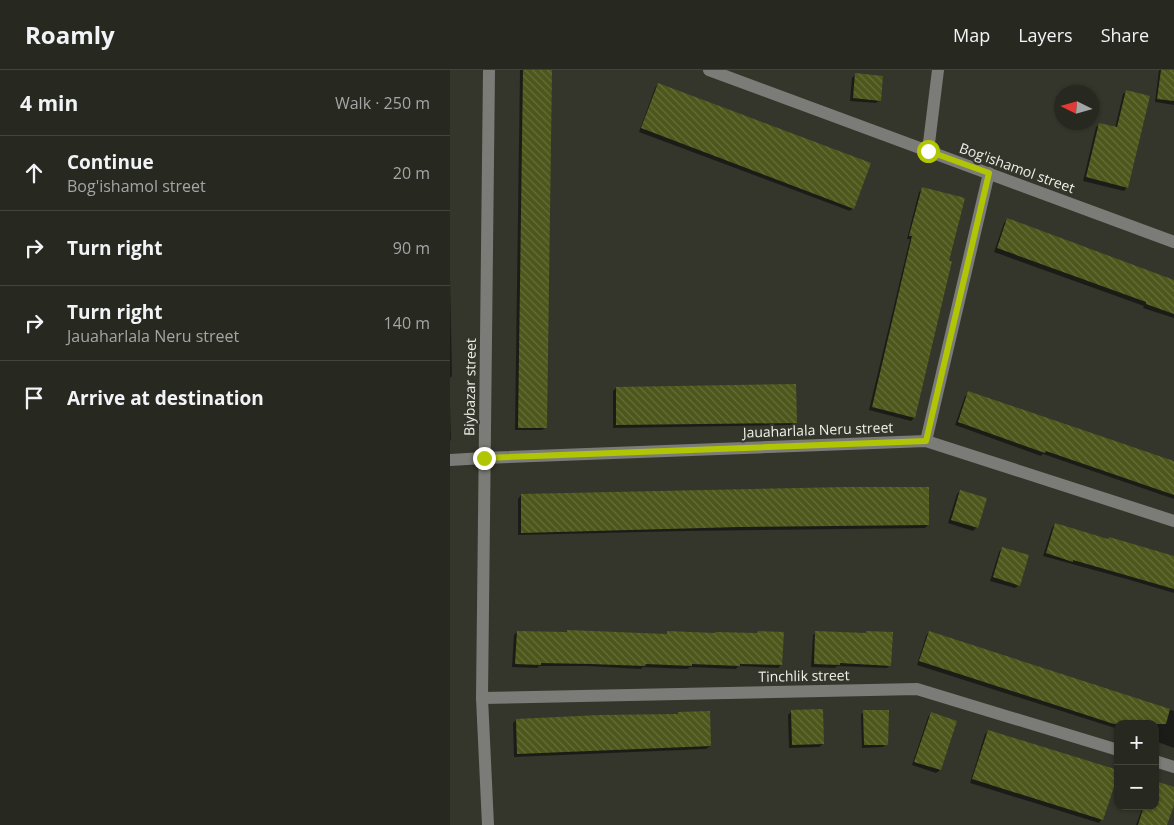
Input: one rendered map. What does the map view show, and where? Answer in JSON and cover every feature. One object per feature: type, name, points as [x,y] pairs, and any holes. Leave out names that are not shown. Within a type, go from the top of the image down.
[{"type":"street","name":"Biybazar street","points":[[488,825],[482,698],[489,70]]},
{"type":"street","name":"Bog'ishamol street","points":[[709,70],[1174,242]]},
{"type":"street","points":[[928,151],[938,70]]},
{"type":"street","points":[[926,441],[989,173]]},
{"type":"street","name":"Jauaharlala Neru street","points":[[450,460],[926,441],[1174,521]]},
{"type":"street","name":"Tinchlik street","points":[[482,698],[917,689],[1114,749]]},
{"type":"street","points":[[1159,762],[1174,767]]},
{"type":"building","points":[[523,70],[552,70],[547,428],[518,428]]},
{"type":"building","points":[[1161,70],[1174,70],[1174,101],[1157,99]]},
{"type":"building","points":[[855,73],[883,76],[881,101],[853,98]]},
{"type":"building","points":[[658,83],[871,163],[854,209],[641,128]]},
{"type":"building","points":[[1126,90],[1150,96],[1128,188],[1086,177],[1097,130],[1099,130],[1099,123],[1117,127]]},
{"type":"building","points":[[922,187],[965,198],[949,261],[952,261],[915,418],[872,407],[912,236],[909,236]]},
{"type":"building","points":[[1007,218],[1174,280],[1174,314],[997,248]]},
{"type":"building","points":[[796,384],[797,423],[616,425],[616,387]]},
{"type":"building","points":[[968,391],[1174,461],[1174,495],[1046,451],[1045,453],[958,422]]},
{"type":"building","points":[[929,487],[929,525],[739,527],[521,533],[521,494]]},
{"type":"building","points":[[960,490],[987,498],[978,528],[951,520]]},
{"type":"building","points":[[1055,523],[1174,556],[1174,589],[1046,553]]},
{"type":"building","points":[[1002,547],[1029,555],[1020,586],[993,577]]},
{"type":"building","points":[[567,630],[667,634],[667,631],[715,633],[784,632],[782,665],[692,664],[692,666],[646,664],[645,666],[515,664],[517,631],[567,632]]},
{"type":"building","points":[[815,631],[893,632],[891,666],[840,663],[840,665],[814,664]]},
{"type":"building","points":[[929,631],[1170,709],[1166,724],[1159,724],[1159,720],[1114,720],[1114,724],[919,661]]},
{"type":"building","points":[[823,709],[824,744],[792,745],[791,710]]},
{"type":"building","points":[[863,710],[889,710],[888,745],[864,745]]},
{"type":"building","points":[[710,711],[711,746],[517,754],[516,719],[678,714],[678,712]]},
{"type":"building","points":[[931,712],[957,721],[941,770],[914,762]]},
{"type":"building","points":[[988,730],[1114,769],[1114,787],[1103,820],[972,779]]},
{"type":"building","points":[[1159,782],[1174,787],[1174,805],[1167,825],[1138,825],[1143,810],[1159,810]]},
{"type":"route","points":[[484,458],[926,441],[989,173],[928,151]]}]
